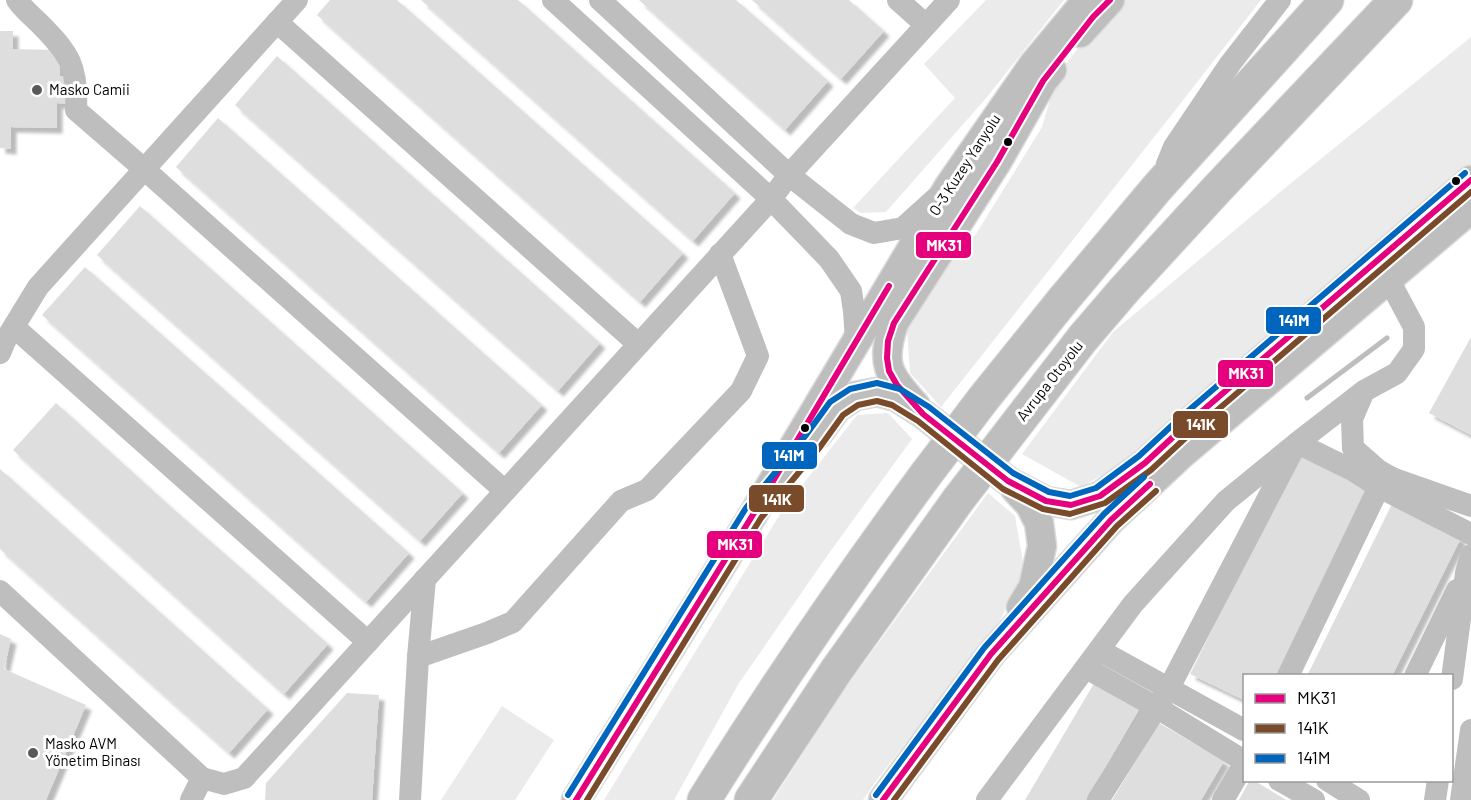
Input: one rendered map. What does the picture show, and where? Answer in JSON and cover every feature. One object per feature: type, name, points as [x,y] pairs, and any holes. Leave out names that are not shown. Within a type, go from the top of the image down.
[{"type":"highway","name":"Avrupa Otoyolu","points":[[752,800],[836,671],[958,500],[1083,338],[1217,189],[1396,0]]},
{"type":"highway","points":[[704,800],[824,616],[984,398],[1157,188],[1318,6]]},
{"type":"main road","name":"O-3 Kuzey Yanyolu","points":[[576,800],[754,513],[950,186],[1033,65],[1087,0]]},
{"type":"main road","name":"O-3 Kuzey Yanyolu","points":[[923,414],[897,385],[889,371],[888,341],[894,323],[997,162],[1043,81],[1074,40],[1110,0]]},
{"type":"main road","points":[[991,654],[1111,520],[1381,272],[1471,180]]},
{"type":"main road","points":[[1008,481],[1046,501],[1071,506],[1100,496],[1145,463],[1187,424],[1381,272],[1471,209]]},
{"type":"main road","points":[[754,513],[837,408],[855,396],[877,392],[896,397],[923,414],[1008,481],[1030,505],[1039,523],[1042,546],[1034,587],[991,654],[883,800]]},
{"type":"street","points":[[17,0],[68,55],[74,69],[76,110],[505,491]]},
{"type":"street","points":[[0,352],[38,287],[297,0]]},
{"type":"street","points":[[553,0],[771,199],[829,259],[851,291],[856,341]]},
{"type":"street","points":[[600,0],[789,175],[851,224],[874,233],[903,228],[950,186]]},
{"type":"street","points":[[898,0],[926,25]]},
{"type":"street","points":[[0,591],[202,777],[224,784],[244,778],[949,0]]},
{"type":"street","points":[[1157,188],[1174,147],[1230,64],[1280,0]]},
{"type":"street","points":[[277,22],[638,344]]},
{"type":"street","points":[[418,657],[513,622],[621,501],[647,490],[741,391],[758,356],[720,255]]},
{"type":"street","points":[[987,800],[1133,604],[1226,501],[1364,391],[1397,373],[1414,349],[1414,327],[1381,272]]},
{"type":"street","points":[[14,327],[368,642]]},
{"type":"street","points":[[1364,391],[1352,419],[1353,448],[1378,470],[1385,482],[1471,534]]},
{"type":"street","points":[[1297,443],[1354,471],[1471,506]]},
{"type":"street","points":[[1098,800],[1169,688],[1297,443]]},
{"type":"street","points":[[1289,674],[1385,482]]},
{"type":"street","points":[[1415,674],[1468,564]]},
{"type":"street","points":[[1453,674],[1468,564]]},
{"type":"street","points":[[410,800],[425,579]]},
{"type":"street","points":[[1093,659],[1169,688],[1243,729]]},
{"type":"street","points":[[1093,659],[1156,707],[1243,762]]},
{"type":"street","points":[[1461,800],[1469,762],[1471,730]]},
{"type":"street","points":[[1223,800],[1243,766]]},
{"type":"street","points":[[191,800],[202,777]]},
{"type":"street","points":[[1282,782],[1314,800]]},
{"type":"street","points":[[1331,782],[1357,794]]},
{"type":"street","points":[[1436,800],[1438,782]]},
{"type":"shaded area","points":[[986,0],[1064,0],[987,97],[886,212],[861,213],[853,208],[955,98],[924,64]]},
{"type":"shaded area","points":[[1120,0],[1261,0],[941,407],[910,373],[907,329],[946,260],[962,249],[976,234],[1042,127],[1054,86],[1066,64],[1098,21]]},
{"type":"shaded area","points":[[1471,37],[1471,181],[1142,453],[1081,487],[1022,454],[1113,332]]},
{"type":"shaded area","points":[[888,413],[912,439],[739,683],[674,800],[604,800],[782,511],[857,415]]},
{"type":"shaded area","points":[[988,493],[1015,516],[1025,574],[996,627],[863,800],[773,800],[838,698]]},
{"type":"shaded area","points":[[502,706],[554,740],[515,800],[441,800]]},
{"type":"building","points":[[330,0],[397,0],[683,253],[640,302],[317,15]]},
{"type":"building","points":[[421,0],[518,0],[735,193],[693,241]]},
{"type":"building","points":[[639,0],[736,0],[828,81],[785,130]]},
{"type":"building","points":[[752,0],[849,0],[884,31],[841,79]]},
{"type":"building","name":"Masko Camii","points":[[0,31],[13,31],[13,49],[60,50],[60,76],[74,76],[73,104],[57,103],[57,128],[11,127],[11,149],[0,148]]},
{"type":"building","points":[[277,56],[600,343],[558,391],[235,105]]},
{"type":"building","points":[[218,118],[542,405],[499,453],[176,167]]},
{"type":"building","points":[[140,206],[463,493],[420,541],[97,255]]},
{"type":"building","points":[[85,267],[409,553],[366,602],[42,315]]},
{"type":"building","points":[[1471,337],[1471,435],[1429,413]]},
{"type":"building","points":[[56,403],[328,644],[284,694],[13,450]]},
{"type":"building","points":[[1301,450],[1371,484],[1277,674],[1243,674],[1243,700],[1190,674]]},
{"type":"building","points":[[0,469],[268,709],[229,753],[0,549]]},
{"type":"building","points":[[1392,504],[1461,538],[1393,674],[1308,674]]},
{"type":"building","name":"Masko AVM Yönetim Binası","points":[[0,634],[11,639],[4,669],[86,705],[46,800],[0,800]]},
{"type":"building","points":[[1096,680],[1141,706],[1086,800],[1025,800]]},
{"type":"building","points":[[347,693],[379,695],[372,800],[265,800],[266,783]]},
{"type":"building","points":[[1159,723],[1224,761],[1201,800],[1112,800]]},
{"type":"building","points":[[1249,782],[1256,782],[1286,800],[1239,800]]},
{"type":"waterway","points":[[1307,398],[1387,338]]},
{"type":"transit line","name":"MK31","points":[[1110,0],[1093,17],[1043,81],[997,162],[894,323],[888,341],[889,371],[897,385],[923,414],[1008,481],[1046,501],[1071,505],[1100,496],[1145,463],[1187,424],[1471,180]]},
{"type":"transit line","name":"141M","points":[[568,795],[746,508],[830,402],[850,389],[877,383],[900,389],[929,407],[1013,473],[1049,492],[1070,496],[1096,488],[1139,456],[1181,417],[1465,173]]},
{"type":"transit line","name":"141K","points":[[587,800],[761,518],[820,447],[843,415],[858,405],[877,401],[892,405],[918,421],[1003,489],[1043,509],[1070,514],[1105,503],[1151,470],[1193,431],[1471,192]]},
{"type":"transit line","name":"MK31","points":[[576,800],[754,513],[889,286]]},
{"type":"transit line","name":"141M","points":[[876,795],[984,648],[1104,514],[1144,477]]},
{"type":"transit line","name":"MK31","points":[[883,800],[991,654],[1111,520],[1150,484]]},
{"type":"transit line","name":"141K","points":[[894,800],[998,660],[1117,526],[1156,491]]},
{"type":"place","name":"Masko Camii","points":[[37,90]]},
{"type":"place","name":"Masko AVM Yönetim Binası","points":[[33,753]]}]
